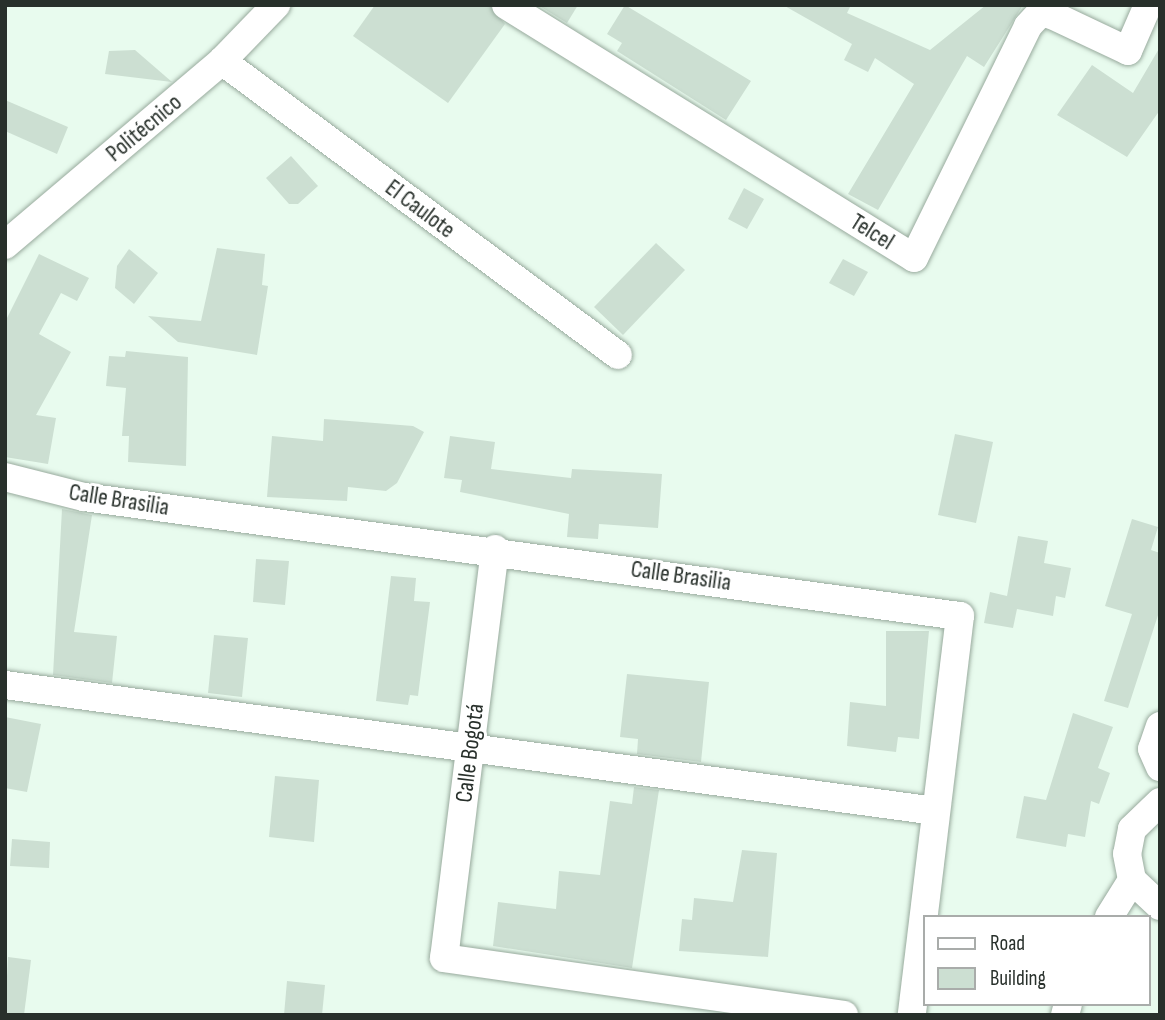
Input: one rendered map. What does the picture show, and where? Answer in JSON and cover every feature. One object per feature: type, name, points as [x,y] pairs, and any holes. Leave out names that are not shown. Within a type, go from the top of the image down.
[{"type":"street","name":"Politécnico","points":[[5,245],[222,61],[276,5]]},
{"type":"street","name":"Telcel","points":[[506,5],[914,258],[1028,26],[1040,13],[1052,15],[1128,51],[1148,5]]},
{"type":"street","name":"El Caulote","points":[[222,61],[618,355]]},
{"type":"street","name":"Calle Brasilia","points":[[5,477],[84,497],[495,549],[960,616],[924,915]]},
{"type":"street","name":"Calle Bogotá","points":[[495,549],[444,958],[844,1015]]},
{"type":"street","points":[[5,685],[936,811]]},
{"type":"street","points":[[1160,726],[1152,749],[1160,767]]},
{"type":"street","points":[[1160,802],[1132,829],[1126,854],[1132,880],[1160,906]]},
{"type":"street","points":[[1110,915],[1132,880]]},
{"type":"street","name":"Calle Brasilia","points":[[912,1015],[923,922]]},
{"type":"building","points":[[375,5],[489,5],[505,24],[448,103],[353,36]]},
{"type":"building","points":[[538,5],[578,5],[567,23]]},
{"type":"building","points":[[625,5],[751,81],[726,120],[617,51],[622,43],[607,34]]},
{"type":"building","points":[[783,5],[851,5],[847,13],[930,50],[986,5],[1023,5],[984,67],[967,56],[878,210],[848,194],[914,84],[875,58],[868,72],[844,60],[852,44]]},
{"type":"building","points":[[1160,47],[1160,110],[1127,157],[1057,115],[1092,65],[1133,93]]},
{"type":"building","points":[[135,50],[172,82],[105,74],[109,51]]},
{"type":"building","points":[[5,100],[68,127],[57,154],[5,131]]},
{"type":"building","points":[[291,156],[318,186],[298,204],[289,204],[266,178]]},
{"type":"building","points":[[744,188],[764,199],[747,229],[728,219]]},
{"type":"building","points":[[656,243],[685,270],[623,335],[594,307]]},
{"type":"building","points":[[217,248],[265,254],[262,285],[268,286],[257,355],[178,342],[148,316],[201,321]]},
{"type":"building","points":[[129,249],[158,273],[134,304],[115,288],[117,266]]},
{"type":"building","points":[[39,254],[89,278],[77,301],[61,293],[39,334],[71,352],[36,415],[56,418],[48,464],[5,457],[5,322]]},
{"type":"building","points":[[843,259],[868,272],[854,296],[829,283]]},
{"type":"building","points":[[126,351],[188,357],[186,466],[128,462],[129,436],[122,436],[126,388],[106,386],[109,356],[125,357]]},
{"type":"building","points":[[324,419],[413,426],[424,432],[397,483],[386,491],[348,487],[347,501],[267,497],[272,436],[323,441]]},
{"type":"building","points":[[955,434],[993,442],[976,523],[938,515]]},
{"type":"building","points":[[450,436],[495,442],[491,469],[571,478],[572,469],[662,474],[658,528],[599,524],[598,539],[567,537],[569,514],[460,492],[462,480],[444,478]]},
{"type":"building","points":[[62,509],[92,515],[74,632],[117,636],[112,683],[53,675]]},
{"type":"building","points":[[1132,519],[1158,527],[1151,550],[1160,553],[1160,609],[1128,708],[1104,701],[1132,614],[1105,606]]},
{"type":"building","points":[[1018,536],[1048,541],[1044,563],[1071,568],[1065,598],[1056,596],[1053,616],[1017,609],[1013,628],[984,623],[990,592],[1007,596]]},
{"type":"building","points":[[256,559],[289,561],[285,605],[253,602]]},
{"type":"building","points":[[391,576],[416,578],[414,601],[430,602],[418,696],[410,695],[408,705],[376,701]]},
{"type":"building","points":[[886,631],[929,631],[919,739],[898,737],[896,752],[847,746],[850,702],[886,706]]},
{"type":"building","points":[[214,635],[248,638],[242,697],[208,693]]},
{"type":"building","points":[[627,674],[709,682],[701,762],[637,754],[638,739],[620,737]]},
{"type":"building","points":[[1073,713],[1113,727],[1098,768],[1110,773],[1099,804],[1091,801],[1085,837],[1068,834],[1066,847],[1016,838],[1024,796],[1046,800]]},
{"type":"building","points":[[5,717],[41,724],[27,792],[5,788]]},
{"type":"building","points":[[275,776],[319,780],[314,842],[269,837]]},
{"type":"building","points":[[634,787],[659,790],[632,968],[493,946],[498,902],[556,909],[559,871],[600,875],[610,801],[632,804]]},
{"type":"building","points":[[12,839],[50,842],[49,868],[10,866]]},
{"type":"building","points":[[742,850],[777,853],[768,957],[679,951],[682,919],[692,920],[694,898],[733,902]]},
{"type":"building","points":[[8,957],[31,960],[24,1015],[5,1015]]},
{"type":"building","points":[[287,981],[325,985],[322,1015],[284,1015]]}]
